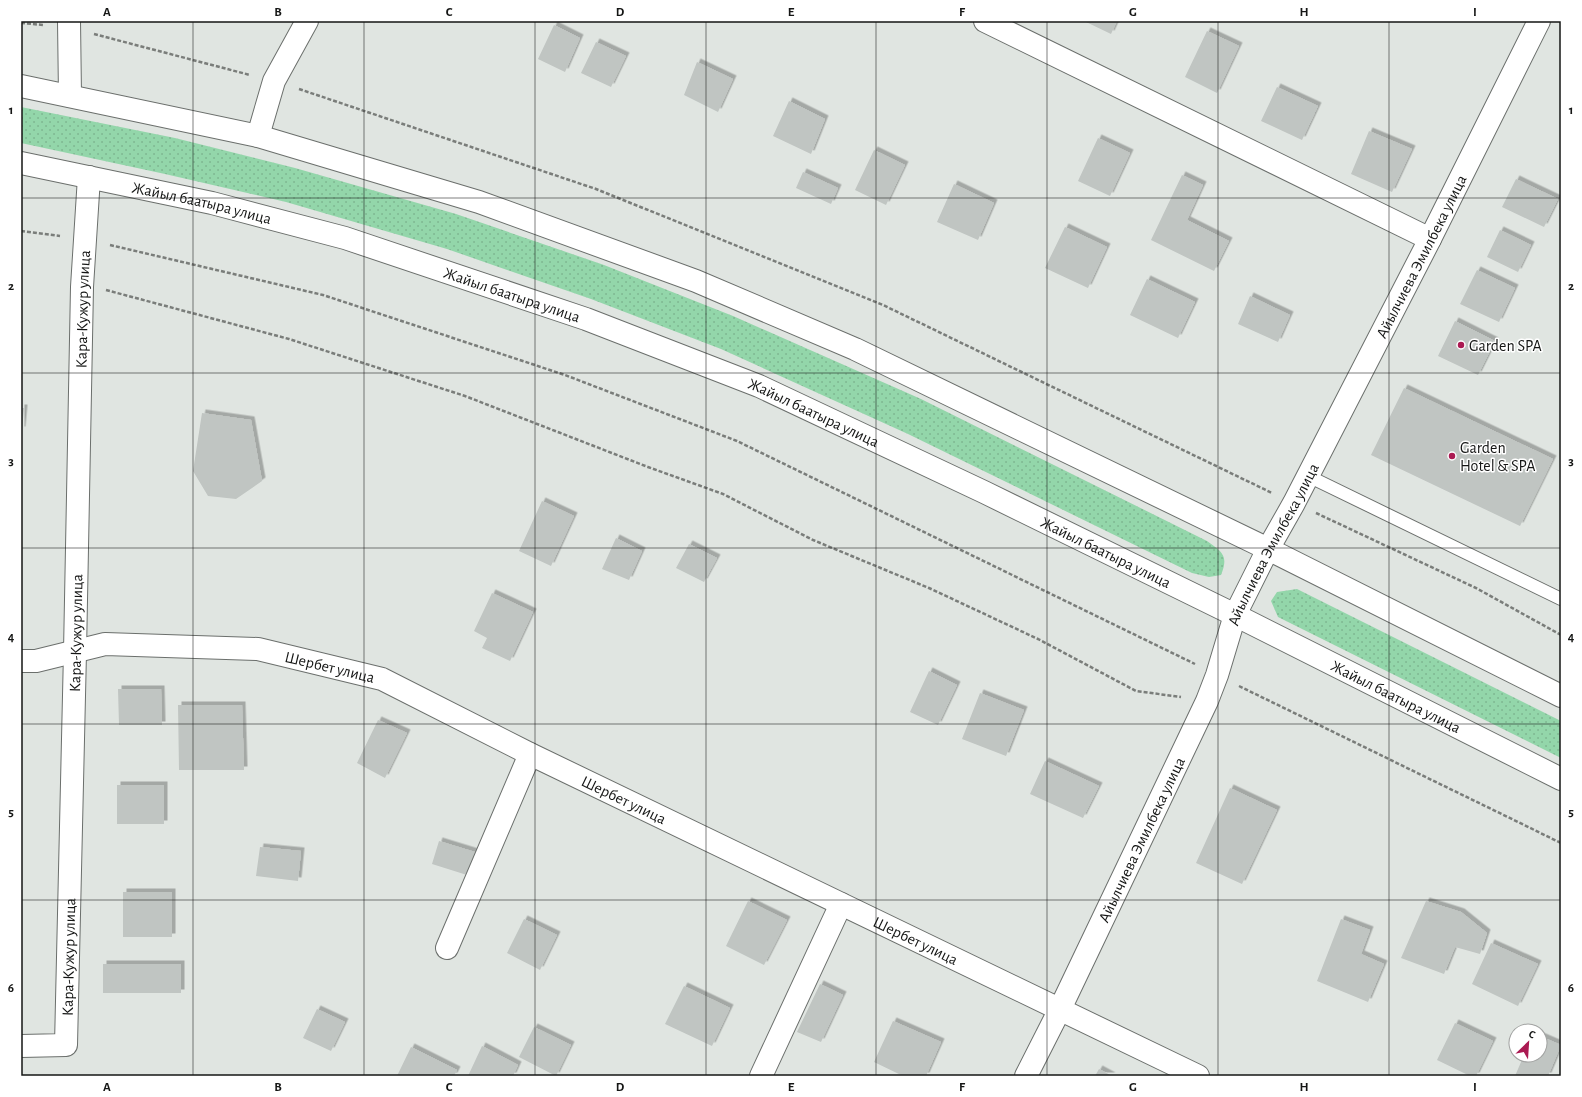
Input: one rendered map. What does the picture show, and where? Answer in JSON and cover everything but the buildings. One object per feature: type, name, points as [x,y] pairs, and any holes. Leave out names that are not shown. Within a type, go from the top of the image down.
[{"type":"street","points":[[258,136],[274,81],[306,21]]},
{"type":"street","points":[[985,21],[1430,239]]},
{"type":"street","name":"Айылчиева Эмилбека улица","points":[[1026,1076],[1060,1009],[1207,700],[1217,675],[1235,615],[1430,239],[1539,21]]},
{"type":"street","points":[[69,24],[70,96]]},
{"type":"street","points":[[21,86],[258,136],[478,202],[696,281],[855,349],[1268,549],[1561,696]]},
{"type":"street","name":"Жайыл баатыра улица","points":[[21,163],[212,203],[345,238],[586,319],[759,386],[984,492],[1235,615],[1561,779]]},
{"type":"street","name":"Кара-Кужур улица","points":[[21,1046],[66,1045],[76,652],[82,287],[89,177]]},
{"type":"street","name":"Шербет улица","points":[[21,661],[36,661],[105,644],[258,649],[382,679],[530,754],[1198,1076]]},
{"type":"street","points":[[447,948],[530,754]]},
{"type":"street","points":[[761,1076],[841,904]]},
{"type":"lane","points":[[1308,476],[1561,599]]},
{"type":"path","points":[[21,22],[69,24],[274,81],[596,189],[883,305],[1294,503],[1476,588],[1561,635]]},
{"type":"path","points":[[21,231],[85,240],[324,295],[565,375],[737,441],[1561,842]]},
{"type":"path","points":[[82,287],[107,290],[289,339],[465,396],[648,467],[723,494],[813,540],[929,588],[1038,639],[1136,691],[1207,700]]},
{"type":"green space","points":[[21,107],[175,138],[295,168],[456,214],[604,265],[733,316],[921,399],[1207,541],[1217,548],[1223,555],[1224,563],[1221,575],[1209,577],[1192,573],[908,434],[721,349],[591,299],[447,249],[286,202],[21,143]]},
{"type":"green space","points":[[1297,589],[1561,721],[1561,758],[1278,617],[1271,601],[1277,592]]},
{"type":"place","name":"Garden SPA","points":[[1461,345]]},
{"type":"place","name":"Garden Hotel & SPA","points":[[1452,456]]}]
